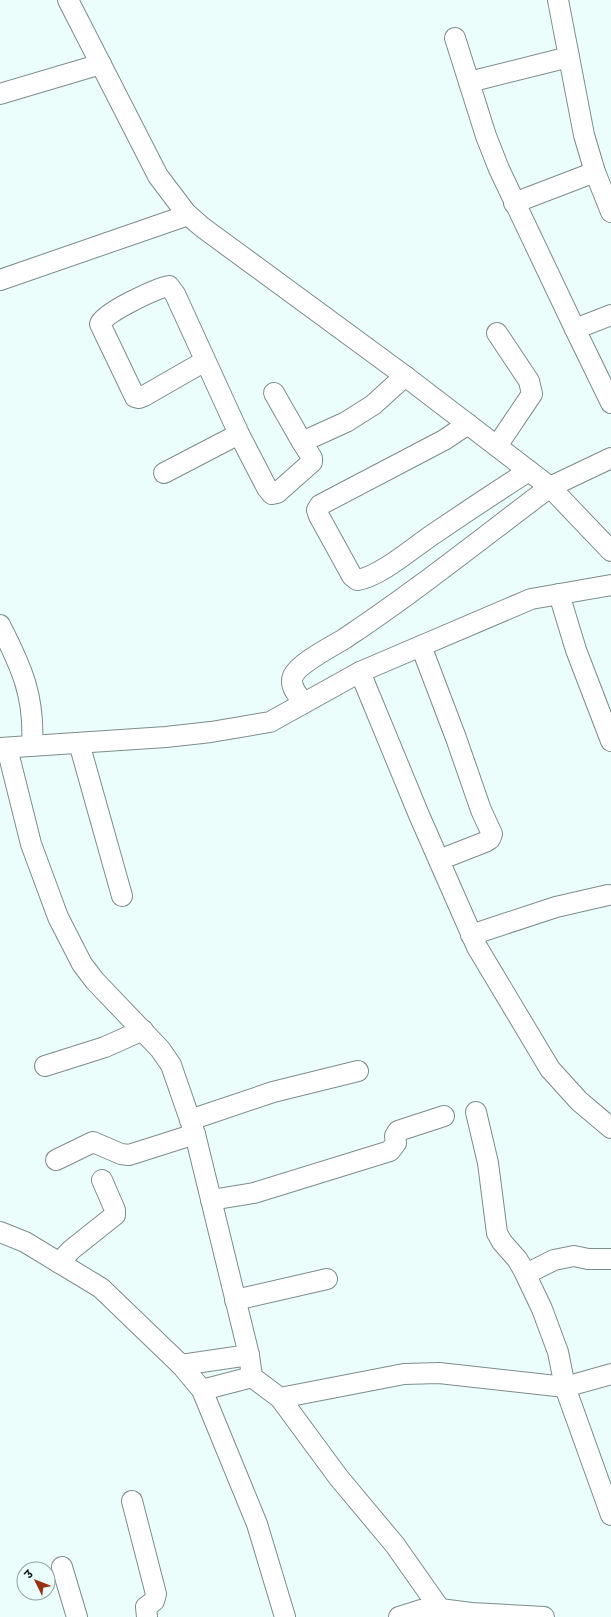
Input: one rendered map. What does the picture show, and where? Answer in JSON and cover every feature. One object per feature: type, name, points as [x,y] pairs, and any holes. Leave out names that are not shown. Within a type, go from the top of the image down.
[{"type":"street","points":[[68,0],[158,176],[188,215],[202,227],[405,376],[550,487],[611,551]]},
{"type":"street","points":[[558,0],[584,135],[595,172],[611,212]]},
{"type":"street","points":[[455,38],[486,136],[514,203],[611,403]]},
{"type":"street","points":[[469,82],[569,57]]},
{"type":"street","points":[[0,94],[101,64]]},
{"type":"street","points":[[514,203],[595,172]]},
{"type":"street","points":[[0,280],[188,215]]},
{"type":"street","points":[[205,361],[138,398],[135,397],[100,324],[101,320],[115,311],[169,286],[175,294],[239,434],[267,488],[272,494],[277,493],[312,462],[312,458],[274,393]]},
{"type":"street","points":[[575,329],[611,315]]},
{"type":"street","points":[[497,332],[529,381],[532,394],[520,415],[498,446]]},
{"type":"street","points":[[302,442],[346,422],[372,404],[405,376]]},
{"type":"street","points":[[468,424],[444,440],[320,505],[317,510],[319,516],[352,576],[357,580],[370,576],[408,552],[529,471]]},
{"type":"street","points":[[164,473],[239,434]]},
{"type":"street","points":[[298,694],[293,677],[298,668],[348,636],[437,572],[550,487],[611,458]]},
{"type":"street","points":[[440,1609],[395,1545],[339,1478],[280,1398],[252,1377],[211,1200],[192,1127],[171,1065],[160,1049],[82,964],[58,917],[31,844],[3,748],[33,733],[79,743],[211,732],[270,722],[298,694],[360,672],[531,600],[611,585]]},
{"type":"street","points":[[559,594],[576,650],[611,741]]},
{"type":"street","points":[[0,625],[18,661],[30,697],[33,733]]},
{"type":"street","points":[[421,646],[456,738],[481,810],[492,834],[490,839],[485,842],[439,860]]},
{"type":"street","points":[[360,672],[471,935],[550,1069],[579,1101],[611,1128]]},
{"type":"street","points":[[79,743],[122,896]]},
{"type":"street","points":[[471,935],[556,907],[608,895]]},
{"type":"street","points":[[45,1066],[105,1047],[143,1030]]},
{"type":"street","points":[[56,1160],[93,1142],[121,1154],[129,1155],[273,1092],[358,1071]]},
{"type":"street","points":[[476,1112],[488,1163],[497,1233],[502,1242],[517,1259],[526,1274],[542,1309],[558,1352],[565,1387],[611,1515]]},
{"type":"street","points":[[211,1200],[254,1193],[390,1151],[396,1143],[395,1136],[398,1131],[444,1116]]},
{"type":"street","points":[[59,1263],[71,1250],[114,1215],[115,1210],[102,1180]]},
{"type":"street","points":[[0,1232],[25,1242],[101,1288],[181,1365],[202,1390],[258,1524],[285,1617]]},
{"type":"street","points":[[526,1274],[554,1260],[574,1256],[611,1259]]},
{"type":"street","points":[[235,1300],[327,1279]]},
{"type":"street","points":[[181,1365],[248,1355]]},
{"type":"street","points":[[280,1398],[404,1374],[439,1373],[565,1387],[611,1374]]},
{"type":"street","points":[[202,1390],[252,1377]]},
{"type":"street","points":[[132,1501],[156,1594],[154,1600],[146,1607],[147,1617]]},
{"type":"street","points":[[62,1567],[77,1617]]},
{"type":"street","points":[[399,1617],[421,1610],[440,1609],[471,1613],[544,1617]]}]
